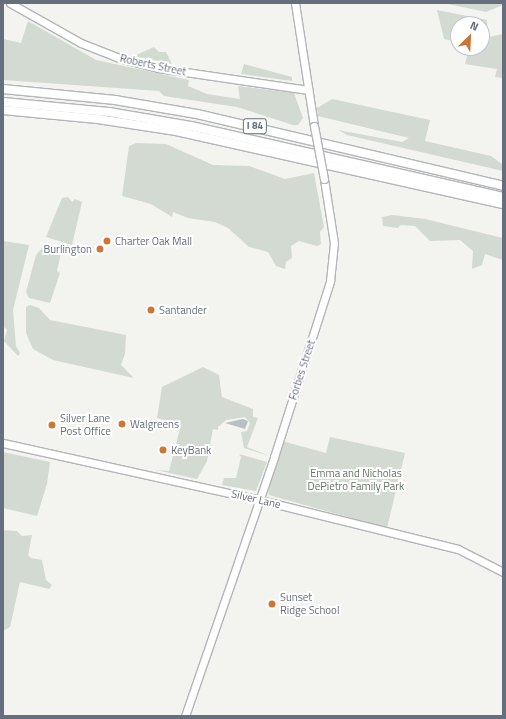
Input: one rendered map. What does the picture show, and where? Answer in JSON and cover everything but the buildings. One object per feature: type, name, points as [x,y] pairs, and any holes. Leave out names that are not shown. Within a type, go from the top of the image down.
[{"type":"highway","name":"I 84","points":[[3,89],[109,99],[197,114],[503,186]]},
{"type":"highway","points":[[3,98],[109,108],[186,121],[503,193]]},
{"type":"highway","points":[[3,102],[105,112],[191,126],[503,197]]},
{"type":"highway","name":"I 84","points":[[3,110],[98,119],[176,131],[503,204]]},
{"type":"highway","points":[[486,201],[503,208]]},
{"type":"main road","name":"Roberts Street","points":[[10,3],[81,43],[119,58],[158,68],[308,90]]},
{"type":"main road","name":"Forbes Street","points":[[185,716],[260,500],[332,274],[334,237],[295,12],[295,3]]},
{"type":"main road","name":"Silver Lane","points":[[3,442],[260,500],[458,549],[503,572]]},
{"type":"green space","points":[[443,3],[503,3],[503,5],[486,12]]},
{"type":"green space","points":[[437,10],[467,16],[450,16],[450,40],[444,39]]},
{"type":"green space","points":[[28,21],[96,60],[189,80],[188,86],[207,94],[240,99],[238,86],[294,93],[303,118],[298,125],[293,125],[237,107],[164,96],[159,91],[3,80],[3,39],[21,43]]},
{"type":"green space","points":[[503,34],[503,78],[495,77],[497,69],[465,64],[467,56],[490,56],[490,37]]},
{"type":"green space","points":[[154,47],[159,52],[166,52],[172,64],[134,56]]},
{"type":"green space","points":[[244,64],[292,77],[292,81],[241,74]]},
{"type":"green space","points":[[332,99],[430,120],[425,141],[491,156],[502,164],[503,171],[347,135],[338,130],[402,142],[409,138],[318,116],[317,108]]},
{"type":"green space","points":[[136,143],[166,144],[213,165],[249,166],[285,179],[314,173],[324,227],[320,232],[321,244],[317,246],[299,241],[291,246],[292,258],[286,262],[285,269],[276,266],[268,252],[249,247],[228,228],[215,222],[188,218],[173,212],[172,217],[151,204],[122,196],[129,146]]},
{"type":"green space","points":[[68,197],[72,202],[75,199],[82,202],[72,245],[46,237],[62,198]]},
{"type":"green space","points":[[392,215],[425,219],[503,238],[503,260],[485,254],[482,265],[472,269],[473,251],[460,240],[430,241],[415,226],[401,225],[398,228],[383,226],[382,217]]},
{"type":"green space","points":[[3,241],[29,245],[13,310],[16,346],[20,353],[18,356],[4,341],[7,330],[3,326]]},
{"type":"green space","points":[[44,246],[65,252],[61,253],[57,271],[60,273],[50,303],[29,298],[26,292],[36,255]]},
{"type":"green space","points":[[30,305],[39,308],[50,320],[126,335],[125,354],[121,365],[134,378],[53,360],[33,349],[26,333],[26,307]]},
{"type":"green space","points":[[203,367],[219,375],[222,397],[253,409],[253,417],[258,418],[247,447],[269,456],[244,448],[241,432],[247,431],[250,423],[245,417],[226,420],[218,427],[218,430],[213,429],[207,461],[197,479],[156,470],[169,471],[181,425],[157,418],[162,387]]},
{"type":"green space","name":"Emma and Nicholas DePietro Family Park","points":[[330,437],[405,453],[387,528],[269,495],[268,488],[282,441],[326,453]]},
{"type":"green space","points":[[3,452],[50,462],[47,484],[37,516],[3,508]]},
{"type":"green space","points":[[239,454],[267,462],[256,491],[222,485],[224,478],[236,478],[241,457]]},
{"type":"green space","points":[[3,530],[17,531],[22,536],[32,535],[28,555],[31,558],[42,560],[46,580],[52,585],[49,589],[20,582],[10,627],[3,631]]},
{"type":"shaded area","points":[[243,419],[248,421],[245,429],[225,423]]},
{"type":"place","name":"Charter Oak Mall","points":[[107,241]]},
{"type":"place","name":"Burlington","points":[[100,249]]},
{"type":"place","name":"Santander","points":[[151,310]]},
{"type":"place","name":"Walgreens","points":[[122,424]]},
{"type":"place","name":"Silver Lane Post Office","points":[[52,425]]},
{"type":"place","name":"KeyBank","points":[[163,450]]},
{"type":"place","name":"Sunset Ridge School","points":[[272,604]]}]
